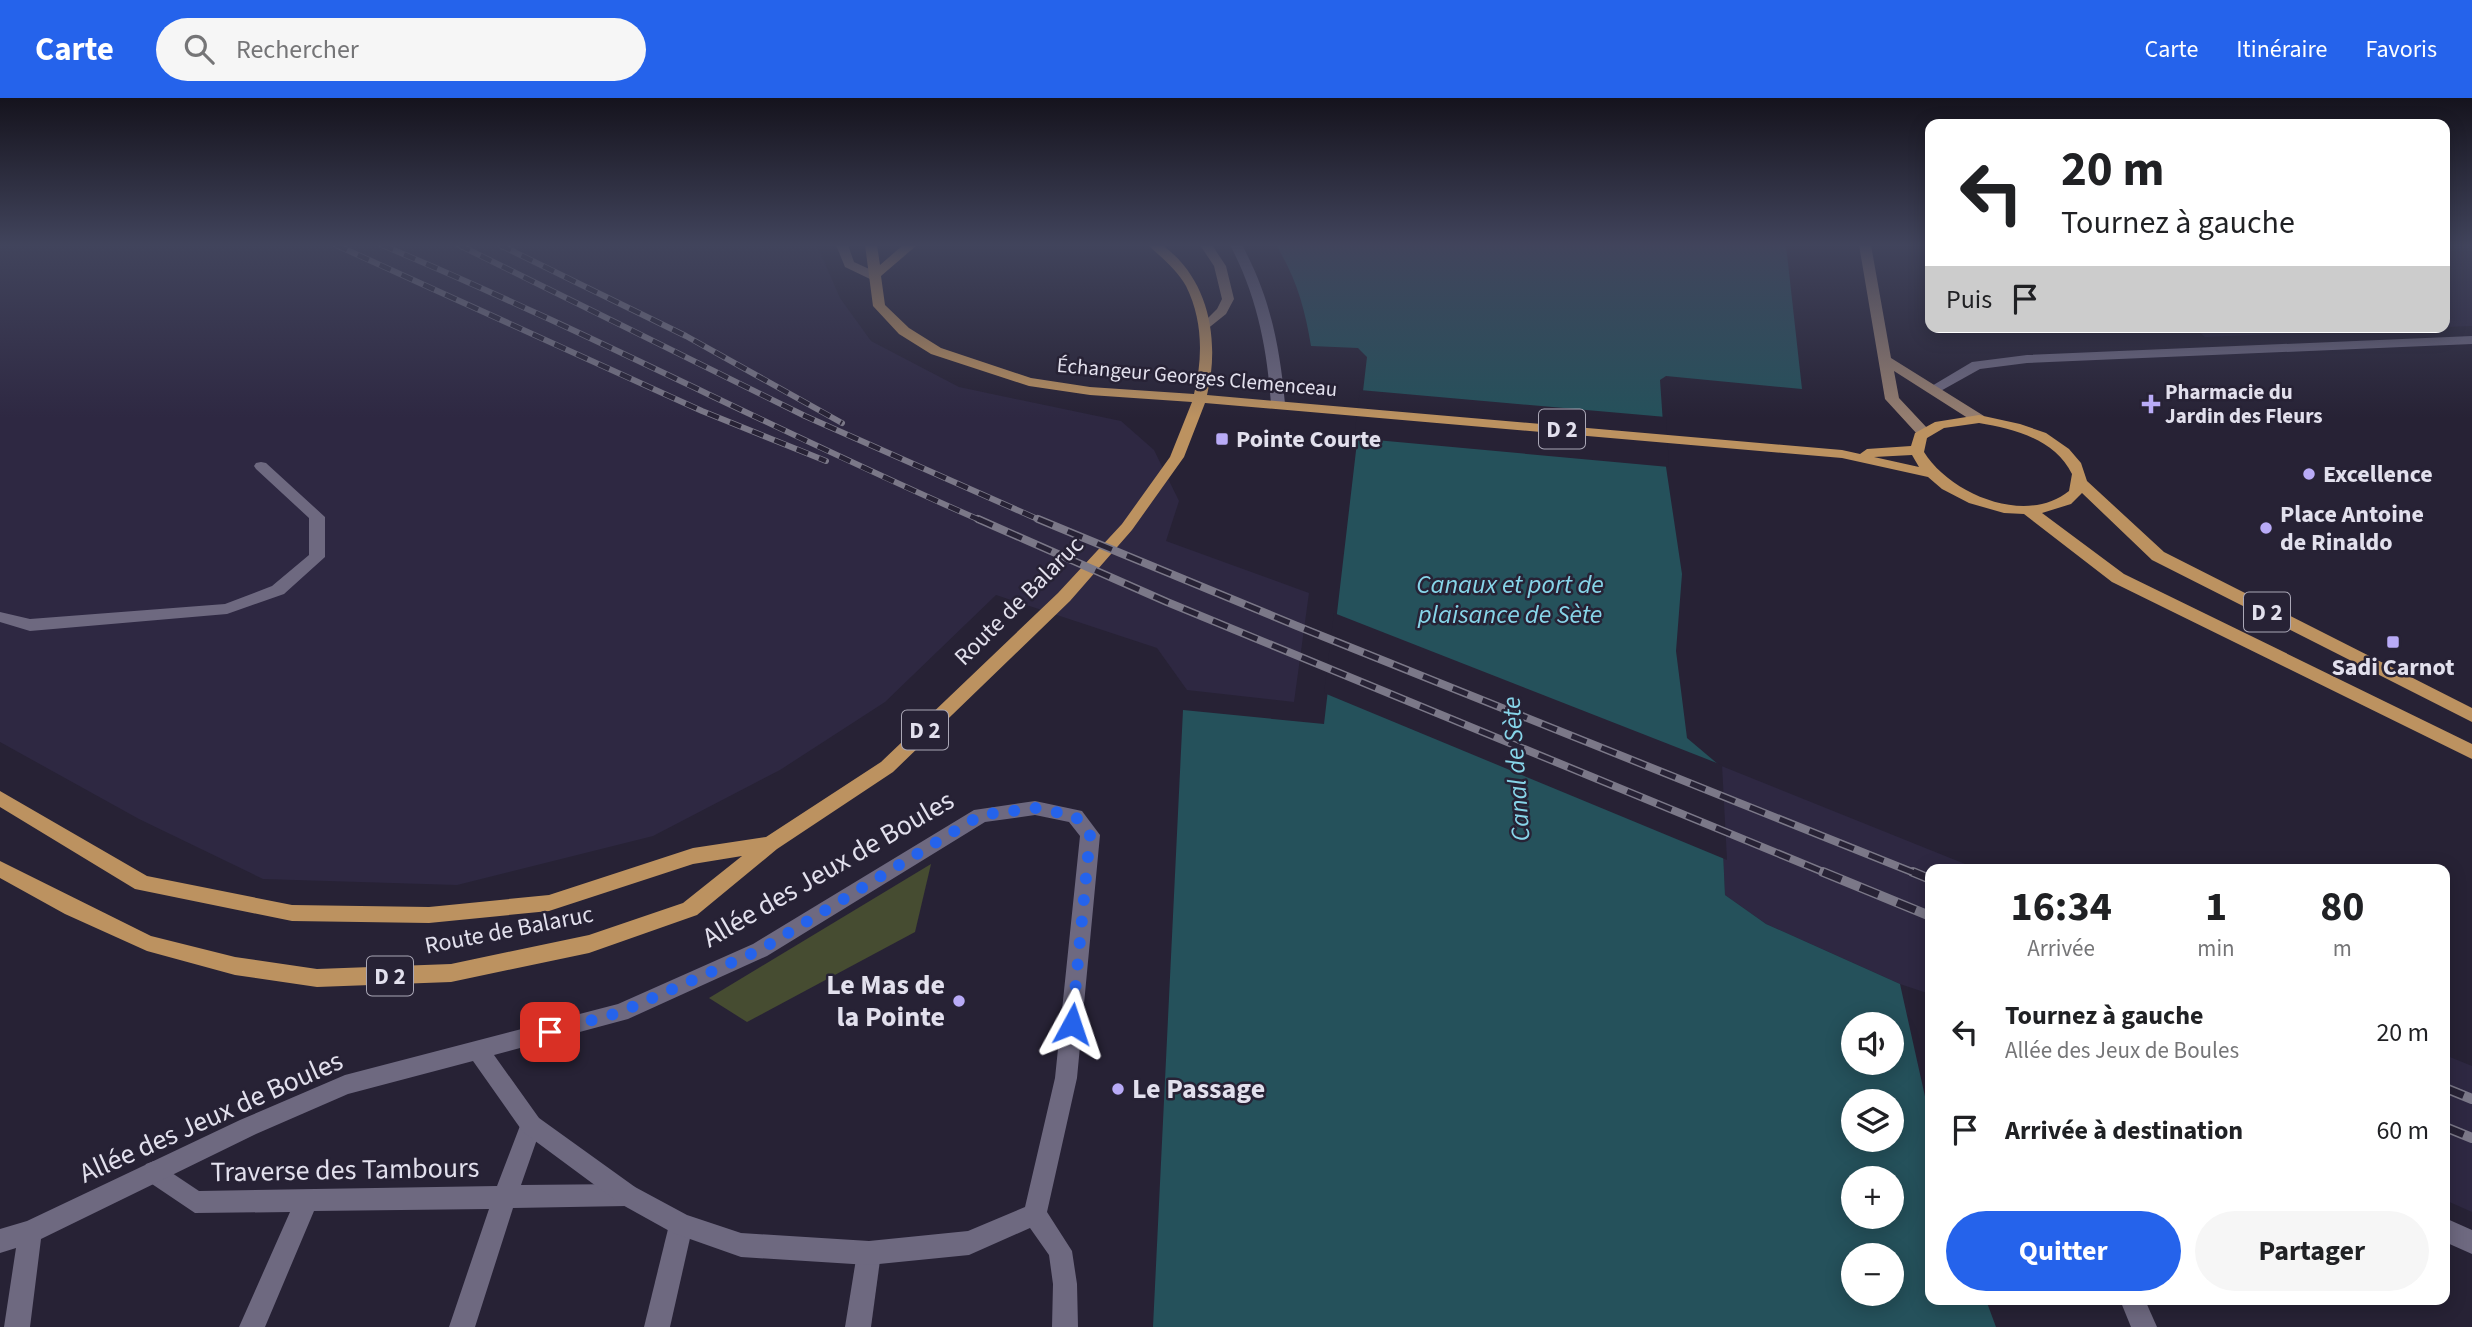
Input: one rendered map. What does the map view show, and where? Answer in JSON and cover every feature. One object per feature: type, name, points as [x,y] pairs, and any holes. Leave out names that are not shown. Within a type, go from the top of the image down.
[{"type":"main road","name":"Échangeur Georges Clemenceau","points":[[878,302],[904,331],[936,351],[1030,382],[1090,391],[1278,404],[1842,454]]},
{"type":"main road","name":"D 2","points":[[1198,302],[1206,326]]},
{"type":"main road","name":"Route de Balaruc","points":[[0,869],[72,908],[147,943],[235,966],[317,978],[451,973],[589,944],[690,909],[771,844],[887,767],[1064,597],[1127,527],[1177,457],[1195,416],[1206,372],[1206,326]]},
{"type":"main road","points":[[1979,419],[2028,431],[2050,442],[2078,469],[2081,483],[2076,494],[2066,503],[2028,510],[1978,502],[1943,485],[1928,473],[1916,450],[1923,432],[1937,424],[1979,419]]},
{"type":"main road","name":"D 2","points":[[1842,454],[1916,450]]},
{"type":"main road","name":"D 2","points":[[1842,454],[1928,473]]},
{"type":"main road","name":"D 2","points":[[2081,483],[2158,556],[2472,716]]},
{"type":"main road","name":"D 2","points":[[2028,510],[2118,578],[2472,752]]},
{"type":"main road","name":"Route de Balaruc","points":[[0,798],[142,883],[292,913],[429,915],[549,903],[693,856],[771,844]]},
{"type":"street","points":[[1206,326],[1222,311],[1226,302]]},
{"type":"street","points":[[1263,302],[1273,348],[1278,404]]},
{"type":"street","points":[[1875,302],[1892,399],[1923,432]]},
{"type":"street","points":[[1932,390],[1977,365],[2026,359],[2472,340]]},
{"type":"street","points":[[1885,360],[1979,419]]},
{"type":"street","points":[[0,617],[30,625],[227,609],[278,590],[317,557],[317,517],[261,466]]},
{"type":"street","name":"Allée des Jeux de Boules","points":[[0,1241],[30,1232],[248,1127],[345,1085],[621,1012],[760,950],[981,815],[1035,808],[1075,816],[1090,835],[1068,1065],[1035,1214]]},
{"type":"street","points":[[479,1051],[531,1125],[627,1195],[681,1225],[741,1245],[869,1253],[969,1243],[1035,1214],[1060,1251],[1065,1284],[1065,1327]]},
{"type":"street","points":[[462,1327],[531,1125]]},
{"type":"street","name":"Traverse des Tambours","points":[[154,1172],[195,1202],[627,1195]]},
{"type":"street","points":[[252,1327],[307,1201]]},
{"type":"street","points":[[657,1327],[681,1225]]},
{"type":"street","points":[[17,1327],[30,1232]]},
{"type":"street","points":[[2450,1232],[2472,1242]]},
{"type":"street","points":[[858,1327],[869,1253]]},
{"type":"street","points":[[2134,1305],[2144,1327]]},
{"type":"shaded area","points":[[0,302],[843,302],[871,341],[959,387],[1121,421],[1154,450],[1179,501],[1166,541],[1309,593],[1294,702],[1187,690],[1157,648],[996,595],[885,702],[780,770],[653,836],[457,885],[263,879],[139,819],[0,742]]},
{"type":"shaded area","points":[[2450,302],[2472,302],[2472,326],[2450,327]]},
{"type":"shaded area","points":[[2201,333],[2302,333],[2205,337]]},
{"type":"shaded area","points":[[1719,765],[1965,864],[1925,864],[1925,992],[1900,984],[1766,924],[1725,895]]},
{"type":"shaded area","points":[[931,864],[915,932],[747,1022],[709,998]]},
{"type":"shaded area","points":[[2450,1057],[2472,1066],[2472,1212],[2450,1202]]},
{"type":"water","points":[[1301,302],[1792,302],[1802,389],[1666,376],[1660,380],[1666,467],[1682,574],[1676,651],[1687,738],[1719,765],[1725,895],[1766,924],[1900,984],[1925,1096],[1925,1305],[1988,1305],[1996,1327],[1153,1327],[1183,710],[1324,724],[1367,357],[1358,348],[1311,346]]},
{"type":"pier","points":[[1360,390],[1666,417],[1669,467],[1354,438]]},
{"type":"pier","points":[[1334,613],[1722,765],[1727,860],[1324,693]]},
{"type":"railway","points":[[462,302],[702,411],[826,461]]},
{"type":"railway","points":[[512,302],[982,521]]},
{"type":"railway","points":[[575,302],[805,416],[1042,521]]},
{"type":"railway","points":[[617,302],[686,336],[842,423]]},
{"type":"railway","points":[[978,519],[1167,602],[1828,874]]},
{"type":"railway","points":[[1038,519],[1297,626],[1917,874]]},
{"type":"railway","points":[[1823,872],[1925,914]]},
{"type":"railway","points":[[1913,872],[1925,877]]},
{"type":"railway","points":[[2450,1090],[2472,1099]]},
{"type":"railway","points":[[2450,1129],[2472,1138]]},
{"type":"place","name":"Pharmacie du Jardin des Fleurs","points":[[2151,404]]},
{"type":"place","name":"Pointe Courte","points":[[1222,439]]},
{"type":"place","name":"Excellence","points":[[2309,474]]},
{"type":"place","name":"Place Antoine de Rinaldo","points":[[2266,528]]},
{"type":"place","name":"Sadi Carnot","points":[[2393,642]]},
{"type":"place","name":"Le Mas de la Pointe","points":[[959,1001]]},
{"type":"place","name":"Le Passage","points":[[1118,1089]]},
{"type":"route","points":[[550,1032],[621,1012],[760,950],[981,815],[1035,808],[1075,816],[1090,835],[1072,1024]]},
{"type":"water label","name":"Canaux et port de plaisance de Sète","points":[[1510,599]]},
{"type":"water label","name":"Canal de Sète","points":[[1516,769]]}]
